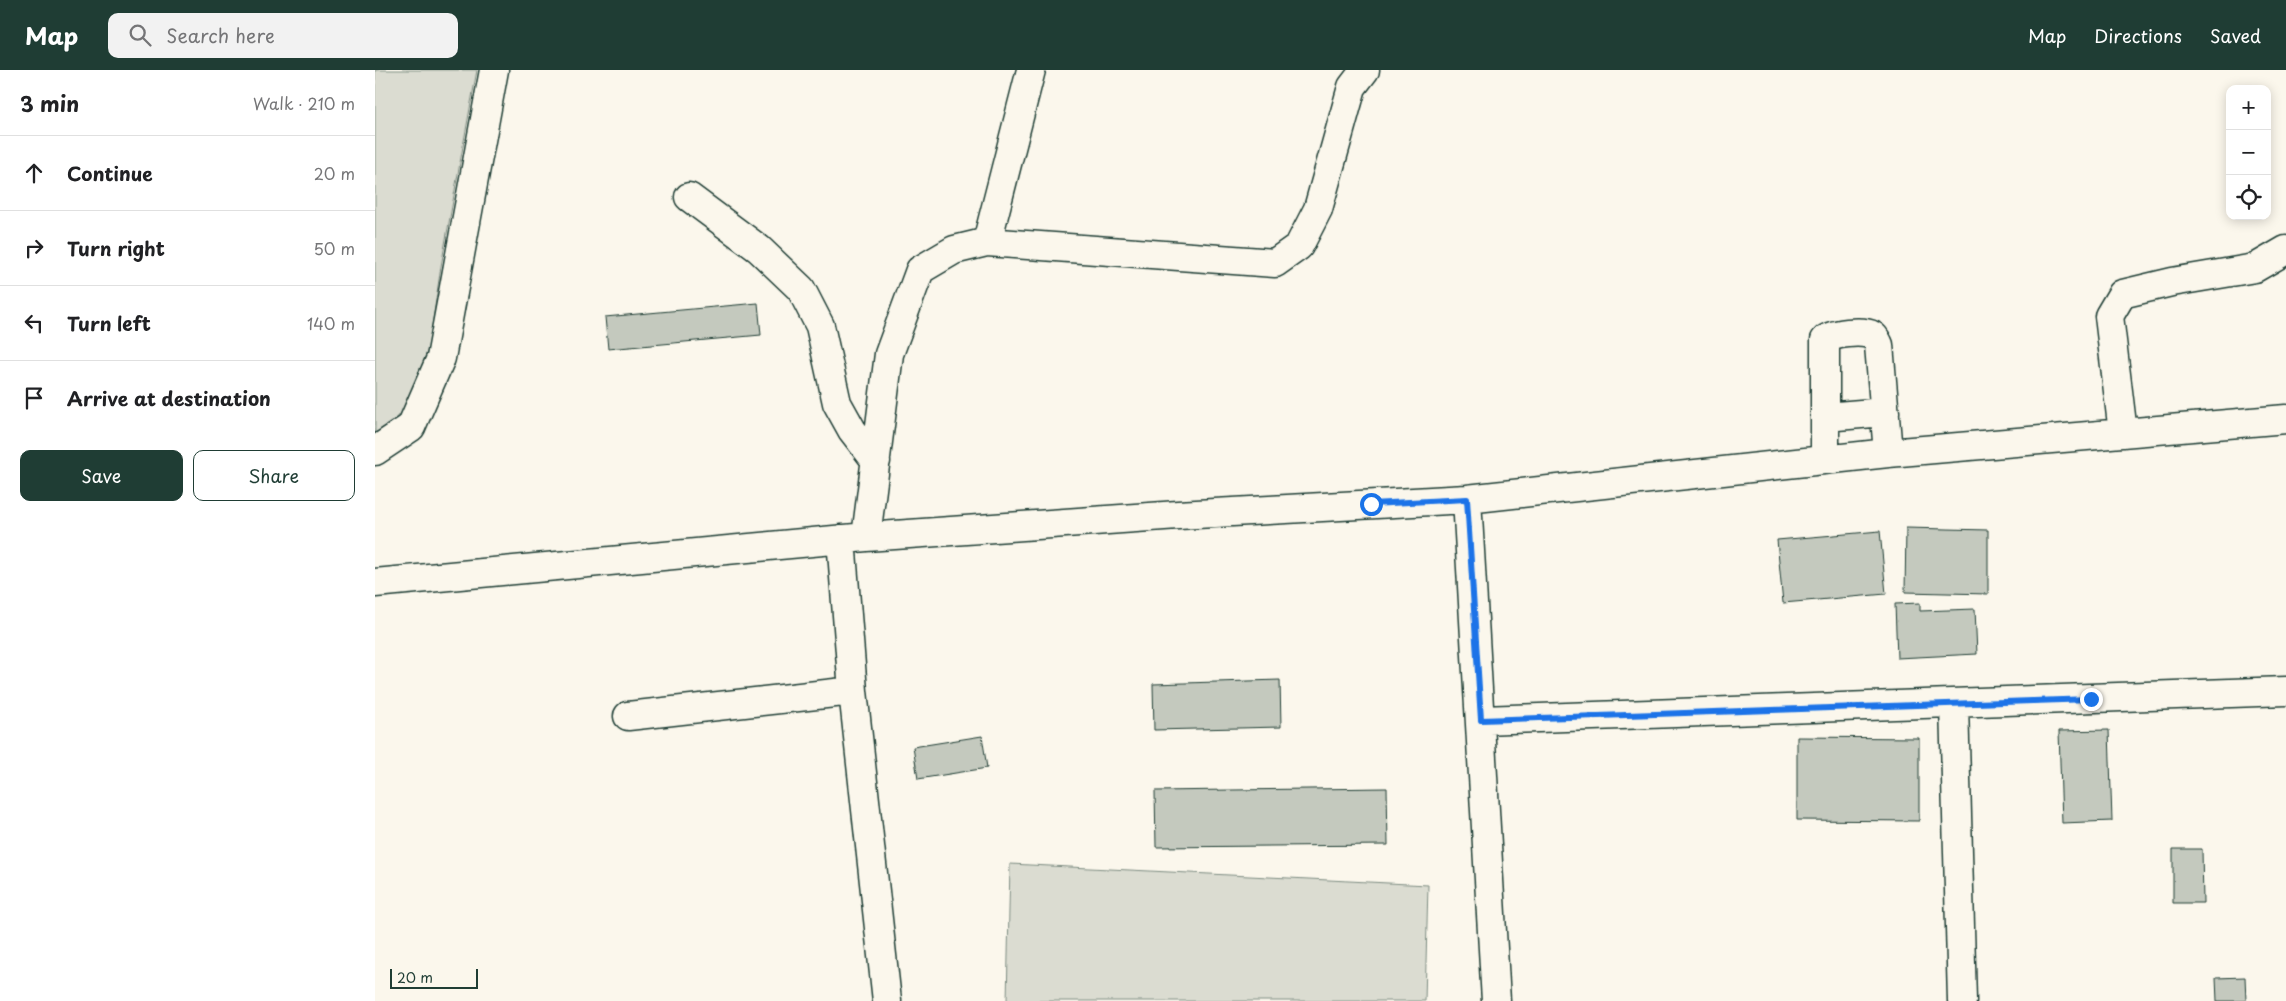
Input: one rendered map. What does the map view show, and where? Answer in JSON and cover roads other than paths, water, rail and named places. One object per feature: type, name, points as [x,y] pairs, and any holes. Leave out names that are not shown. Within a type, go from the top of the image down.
[{"type":"street","points":[[375,451],[411,427],[441,358],[494,70]]},
{"type":"street","points":[[987,242],[1031,70]]},
{"type":"street","points":[[885,1000],[853,691],[853,538],[876,461],[889,354],[920,270],[954,250],[987,242],[1275,263],[1299,246],[1318,209],[1352,87],[1365,70]]},
{"type":"street","points":[[689,197],[759,249],[801,289],[820,326],[837,403],[852,430],[876,461]]},
{"type":"street","points":[[2123,433],[2109,316],[2123,294],[2172,282],[2255,268],[2286,250]]},
{"type":"street","points":[[1825,460],[1825,340],[1833,334],[1867,333],[1876,338],[1879,345],[1888,453]]},
{"type":"street","points":[[1825,417],[1885,412]]},
{"type":"street","points":[[375,583],[853,538],[1178,514],[1467,499],[1888,453],[2286,419]]},
{"type":"street","points":[[1467,499],[1497,1001]]},
{"type":"street","points":[[627,716],[853,691]]},
{"type":"street","points":[[1481,720],[2286,691]]},
{"type":"street","points":[[1954,704],[1962,1001]]}]
